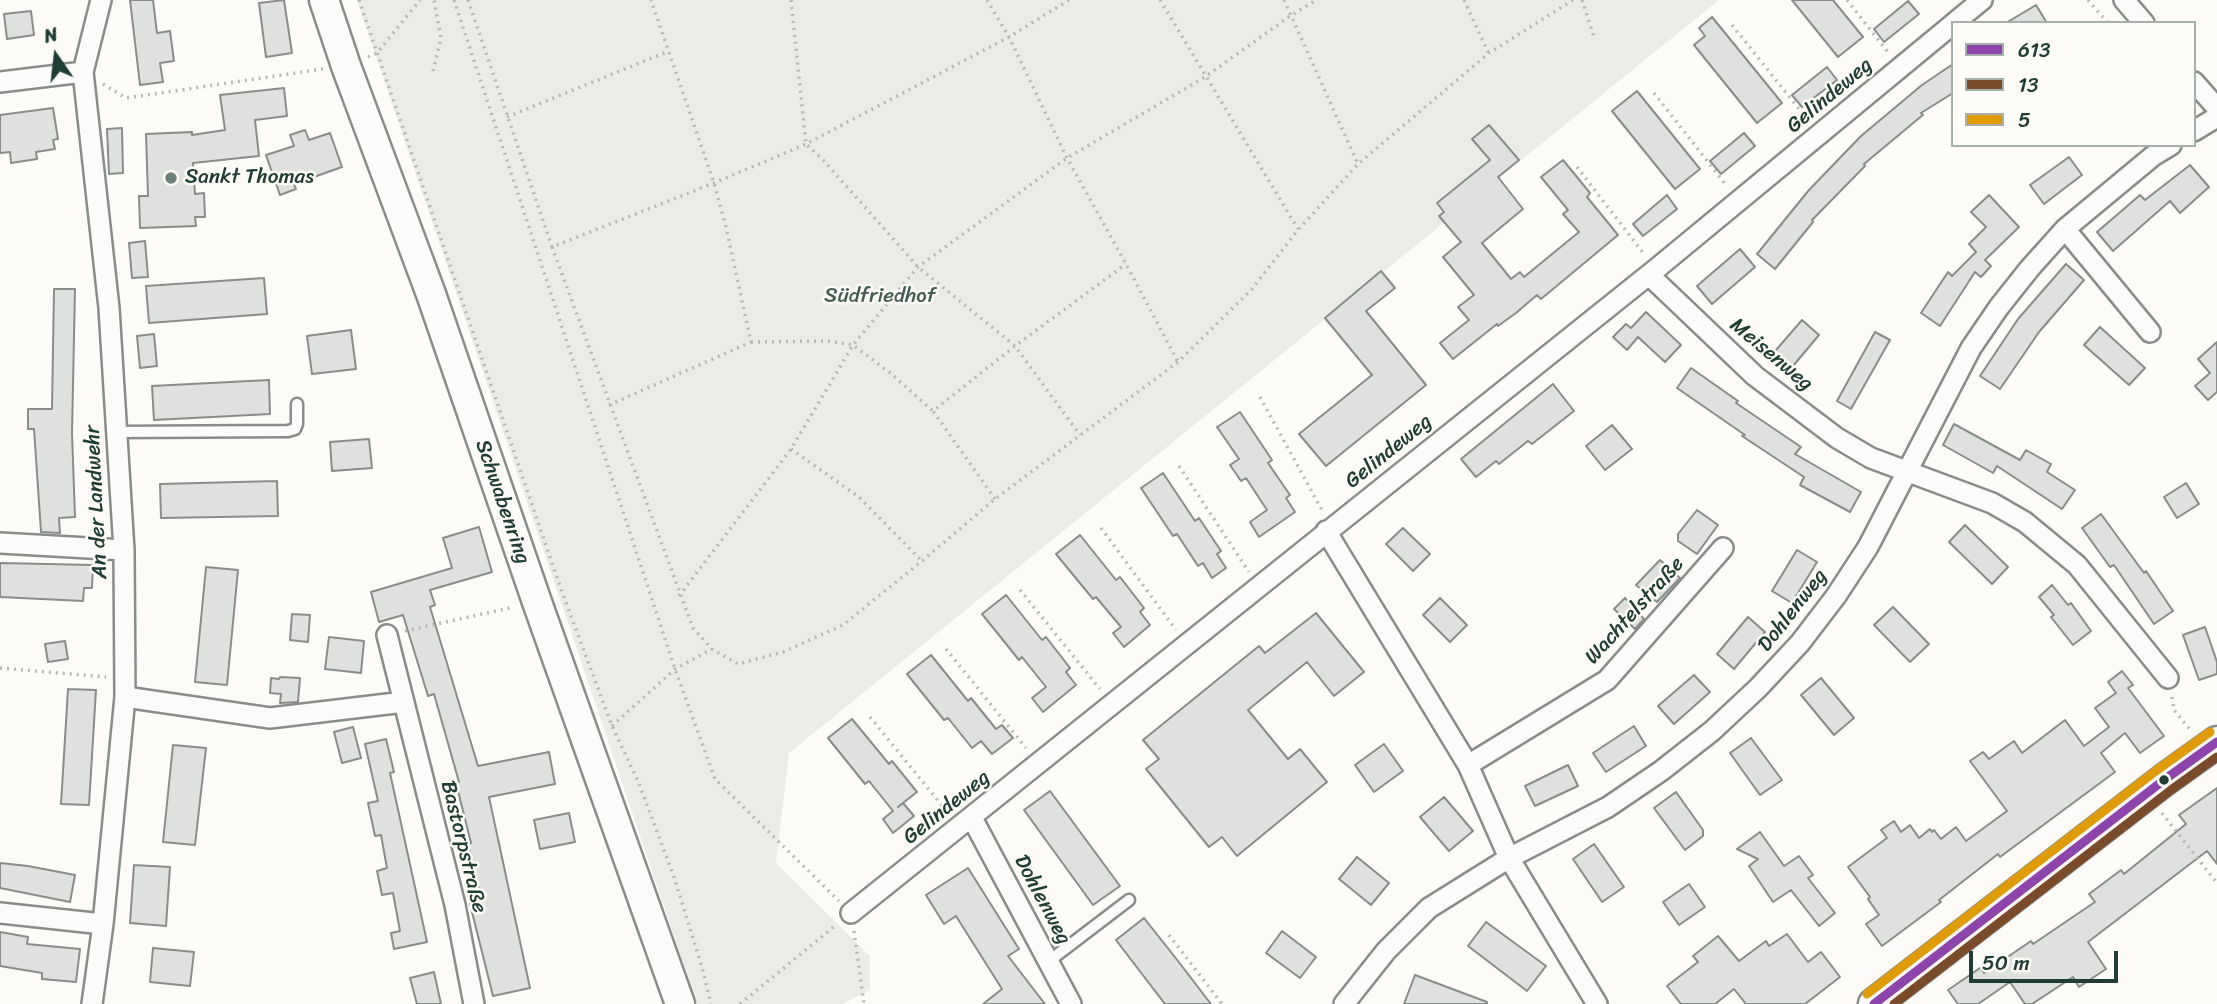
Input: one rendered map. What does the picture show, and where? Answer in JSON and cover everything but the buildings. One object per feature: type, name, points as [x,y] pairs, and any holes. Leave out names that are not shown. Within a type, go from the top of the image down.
[{"type":"main road","points":[[1874,1004],[2212,746]]},
{"type":"street","name":"An der Landwehr","points":[[92,1004],[103,924],[125,688],[124,550],[109,309],[83,72],[102,0]]},
{"type":"street","name":"Schwabenring","points":[[324,0],[680,1004]]},
{"type":"street","name":"Gelindeweg","points":[[1956,21],[1982,0]]},
{"type":"street","points":[[2124,0],[2142,21]]},
{"type":"street","name":"Gelindeweg","points":[[851,913],[1652,272],[1951,25]]},
{"type":"street","points":[[0,82],[83,72]]},
{"type":"street","points":[[2196,84],[2217,108]]},
{"type":"street","points":[[2196,130],[2217,117]]},
{"type":"street","name":"Dohlenweg","points":[[1344,1004],[1386,951],[1429,908],[1509,858],[1608,807],[1712,731],[1758,688],[1800,643],[1836,596],[1868,547],[1970,348],[2030,268],[2065,229],[2153,156],[2168,147]]},
{"type":"street","points":[[2065,229],[2150,331]]},
{"type":"street","name":"Meisenweg","points":[[1652,272],[1766,384],[1837,438],[1871,458],[1992,503],[2025,522],[2077,565],[2168,678]]},
{"type":"street","points":[[1329,529],[1468,765],[1509,858],[1597,1004]]},
{"type":"street","points":[[0,543],[124,550]]},
{"type":"street","name":"Wachtelstraße","points":[[1468,765],[1607,680],[1723,548]]},
{"type":"street","name":"Bastorpstraße","points":[[387,635],[455,905],[474,1004]]},
{"type":"street","points":[[125,688],[270,718],[404,702]]},
{"type":"street","name":"Dohlenweg","points":[[966,823],[1072,1004]]},
{"type":"street","points":[[0,913],[103,924]]},
{"type":"lane","points":[[117,432],[295,429],[297,404]]},
{"type":"lane","points":[[1049,961],[1129,900]]},
{"type":"path","points":[[359,0],[562,592],[612,726],[638,781],[674,877],[711,1004]]},
{"type":"path","points":[[377,53],[420,0]]},
{"type":"path","points":[[433,71],[441,38],[434,0]]},
{"type":"path","points":[[454,0],[715,779],[851,913],[864,1004]]},
{"type":"path","points":[[468,0],[552,247],[679,596],[693,628],[712,649],[738,664],[783,652],[843,625],[995,499],[1178,362],[1252,289],[1298,230],[1358,164],[1489,53],[1573,0]]},
{"type":"path","points":[[651,0],[714,183],[751,342]]},
{"type":"path","points":[[791,0],[806,144],[918,267],[1015,346],[1080,435]]},
{"type":"path","points":[[987,0],[1009,37],[1067,158],[1178,362]]},
{"type":"path","points":[[552,247],[806,144],[1009,37],[1069,0]]},
{"type":"path","points":[[1160,0],[1298,230]]},
{"type":"path","points":[[1284,0],[1358,164]]},
{"type":"path","points":[[679,596],[791,449],[853,345],[918,267],[1067,158],[1205,77],[1316,0]]},
{"type":"path","points":[[1464,0],[1489,53]]},
{"type":"path","points":[[1582,0],[1594,37]]},
{"type":"path","points":[[1847,0],[1900,68]]},
{"type":"path","points":[[2088,0],[2106,21]]},
{"type":"path","points":[[1732,25],[1819,134]]},
{"type":"path","points":[[507,117],[669,51]]},
{"type":"path","points":[[83,72],[126,98],[346,66]]},
{"type":"path","points":[[1654,93],[1738,201]]},
{"type":"path","points":[[1577,167],[1652,272]]},
{"type":"path","points":[[933,411],[1126,264]]},
{"type":"path","points":[[609,405],[751,342],[828,341],[853,345],[933,411],[995,499]]},
{"type":"path","points":[[1260,397],[1329,529]]},
{"type":"path","points":[[791,449],[859,497],[922,561]]},
{"type":"path","points":[[1179,466],[1259,586]]},
{"type":"path","points":[[1101,528],[1187,644]]},
{"type":"path","points":[[1020,590],[1113,704]]},
{"type":"path","points":[[387,635],[537,602]]},
{"type":"path","points":[[612,726],[676,669],[712,649]]},
{"type":"path","points":[[946,649],[1039,764]]},
{"type":"path","points":[[0,668],[125,688]]},
{"type":"path","points":[[2168,678],[2174,710],[2212,746]]},
{"type":"path","points":[[870,717],[966,823]]},
{"type":"path","points":[[2146,794],[2217,883]]},
{"type":"path","points":[[740,1004],[851,913]]},
{"type":"path","points":[[1169,936],[1222,1004]]},
{"type":"green space","name":"Südfriedhof","points":[[357,0],[1719,0],[789,753],[776,863],[870,956],[870,990],[842,1004],[697,1004]]},
{"type":"transit line","name":"5","points":[[1867,994],[2210,732]]},
{"type":"transit line","name":"613","points":[[1874,1004],[2217,742]]},
{"type":"transit line","name":"13","points":[[1894,1004],[2217,757]]},
{"type":"place","name":"Sankt Thomas","points":[[171,178]]}]
